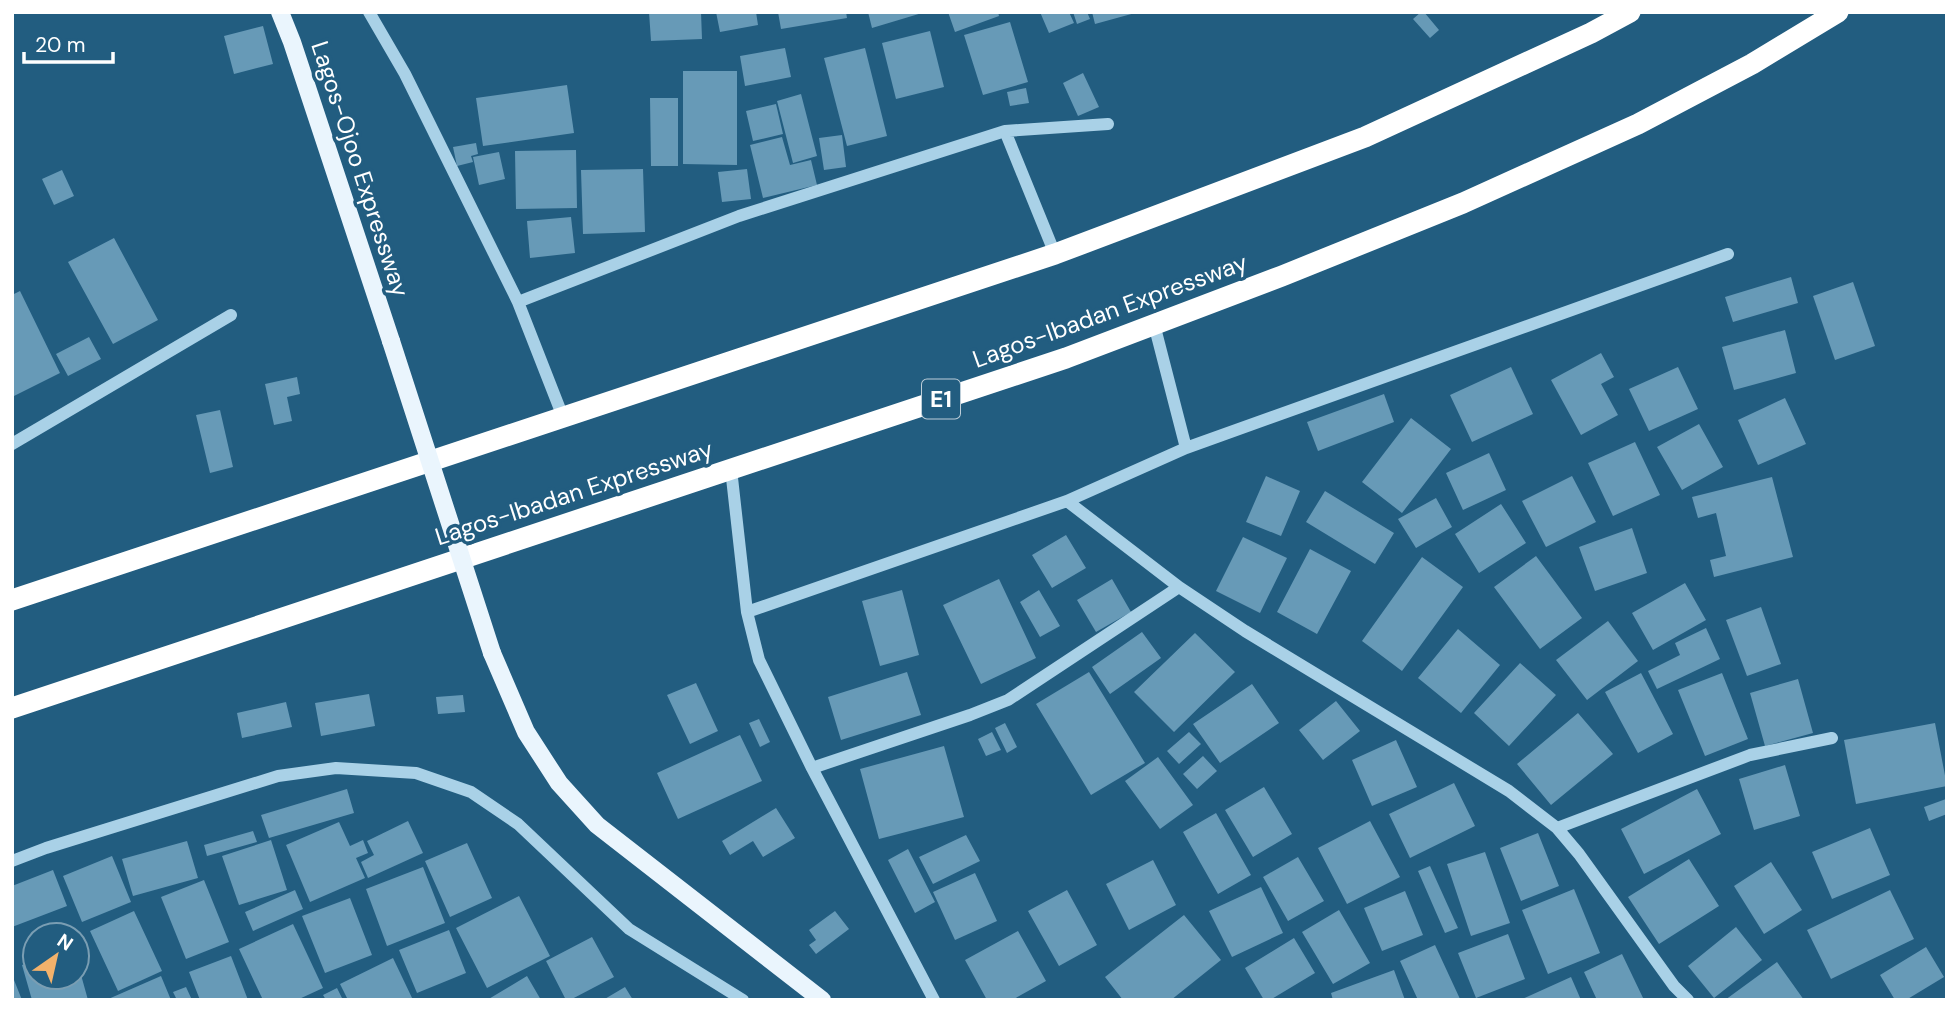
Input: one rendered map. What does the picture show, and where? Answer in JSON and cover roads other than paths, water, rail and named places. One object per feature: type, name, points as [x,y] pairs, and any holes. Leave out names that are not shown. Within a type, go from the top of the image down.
[{"type":"highway","points":[[12,600],[1055,254],[1365,137],[1567,45],[1630,12]]},
{"type":"highway","name":"Lagos-Ibadan Expressway","points":[[12,708],[1066,358],[1295,271],[1463,203],[1625,130],[1752,64],[1838,12]]},
{"type":"main road","name":"Lagos-Ojoo Expressway","points":[[280,12],[492,653],[526,732],[559,783],[597,825],[822,1000]]},
{"type":"street","points":[[369,12],[405,74],[518,302],[563,417]]},
{"type":"street","points":[[518,302],[739,216],[1005,131],[1108,124]]},
{"type":"street","points":[[1005,131],[1055,254]]},
{"type":"street","points":[[747,612],[1067,501],[1186,448],[1728,254]]},
{"type":"street","points":[[12,444],[231,315]]},
{"type":"street","points":[[1154,324],[1186,448]]},
{"type":"street","points":[[730,469],[747,612],[759,660],[812,768],[934,1000]]},
{"type":"street","points":[[1067,501],[1179,587],[1245,631],[1509,790],[1557,828],[1579,854],[1674,986],[1688,1000]]},
{"type":"street","points":[[812,768],[1008,700],[1179,587]]},
{"type":"street","points":[[1557,828],[1750,755],[1832,738]]},
{"type":"street","points":[[12,861],[278,776],[336,768],[416,773],[471,792],[518,824],[629,929],[743,1000]]}]
